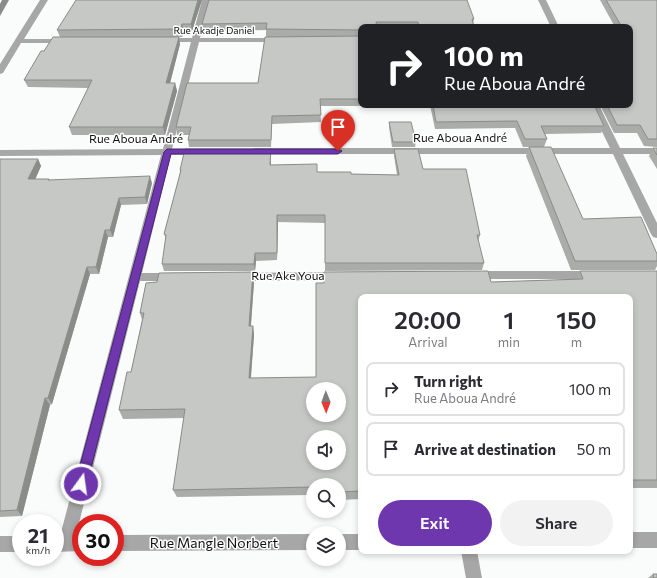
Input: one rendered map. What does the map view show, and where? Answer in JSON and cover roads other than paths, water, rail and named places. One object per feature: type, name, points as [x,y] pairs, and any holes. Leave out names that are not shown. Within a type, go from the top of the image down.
[{"type":"street","points":[[0,71],[44,0]]},
{"type":"street","points":[[67,544],[206,0]]},
{"type":"street","points":[[542,0],[554,24]]},
{"type":"street","name":"Rue Akadje Daniel","points":[[158,40],[290,40]]},
{"type":"street","points":[[19,41],[73,41]]},
{"type":"street","points":[[596,108],[657,234]]},
{"type":"street","name":"Rue Aboua André","points":[[246,152],[657,151]]},
{"type":"street","name":"Rue Aboua André","points":[[0,153],[215,152]]},
{"type":"street","points":[[459,276],[610,275]]},
{"type":"street","name":"Rue Ake Youa","points":[[229,277],[348,276]]},
{"type":"street","points":[[134,277],[190,277]]},
{"type":"street","points":[[633,540],[657,540]]},
{"type":"street","name":"Rue Mangle Norbert","points":[[124,543],[306,542]]},
{"type":"street","points":[[346,542],[358,542]]},
{"type":"street","points":[[0,544],[12,544]]},
{"type":"street","points":[[470,554],[474,578]]}]
